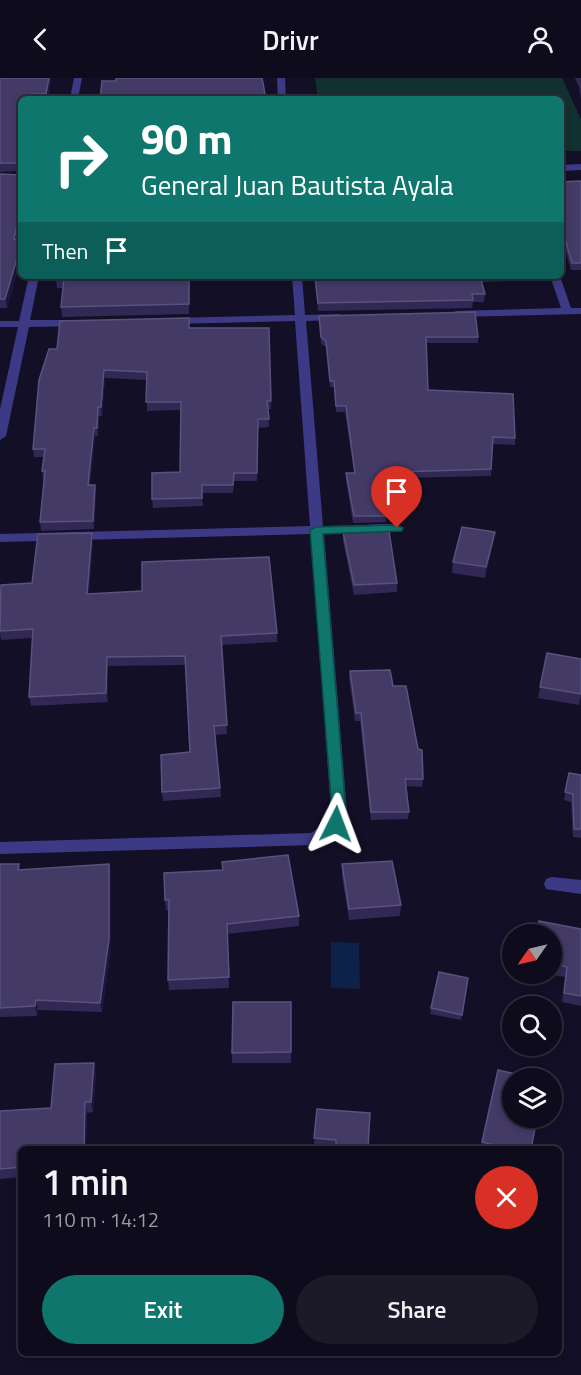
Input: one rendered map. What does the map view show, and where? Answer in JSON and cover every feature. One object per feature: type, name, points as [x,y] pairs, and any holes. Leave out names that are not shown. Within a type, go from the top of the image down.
[{"type":"street","points":[[75,96],[78,78]]},
{"type":"street","points":[[281,78],[282,96]]},
{"type":"street","points":[[564,168],[581,167]]},
{"type":"street","points":[[0,436],[33,279]]},
{"type":"street","points":[[0,848],[313,839],[329,831],[336,824],[339,811],[297,279]]},
{"type":"street","points":[[556,279],[567,311]]},
{"type":"street","points":[[439,315],[581,311]]},
{"type":"street","points":[[161,321],[347,317]]},
{"type":"street","points":[[0,324],[92,323]]},
{"type":"street","points":[[0,538],[397,528]]},
{"type":"street","points":[[552,884],[581,887]]},
{"type":"green space","points":[[315,78],[562,78],[581,119],[581,151],[564,151],[564,96],[318,96]]},
{"type":"water","points":[[331,942],[359,943],[360,989],[331,988]]},
{"type":"building","points":[[0,78],[49,78],[46,94],[18,96],[16,163],[0,163]]},
{"type":"building","points":[[116,78],[262,78],[265,96],[100,96],[102,81],[116,81]]},
{"type":"building","points":[[0,174],[18,175],[18,221],[14,239],[18,239],[18,255],[5,299],[0,299]]},
{"type":"building","points":[[581,181],[581,263],[572,263],[564,235],[564,182]]},
{"type":"building","points":[[64,279],[189,279],[189,304],[61,307]]},
{"type":"building","points":[[315,279],[481,279],[485,294],[472,294],[473,300],[318,303]]},
{"type":"building","points":[[475,312],[478,337],[426,337],[428,390],[513,394],[515,438],[493,437],[491,469],[397,472],[400,488],[382,489],[386,516],[354,516],[346,473],[355,473],[346,406],[336,406],[334,381],[330,381],[326,341],[321,337],[319,316]]},
{"type":"building","points":[[189,318],[189,328],[269,328],[271,401],[267,401],[269,419],[258,419],[257,473],[234,473],[233,485],[202,485],[202,498],[152,499],[152,473],[180,472],[181,402],[146,402],[147,372],[104,370],[101,407],[98,407],[97,428],[94,428],[88,485],[95,485],[93,521],[40,522],[45,449],[33,449],[39,380],[49,349],[57,349],[60,321]]},
{"type":"building","points":[[388,525],[397,583],[354,585],[343,532],[357,531],[356,526]]},
{"type":"building","points":[[462,527],[495,532],[486,567],[453,562]]},
{"type":"building","points":[[92,533],[87,594],[142,591],[142,562],[269,557],[277,633],[221,636],[227,725],[214,726],[220,788],[162,792],[161,755],[190,752],[185,656],[107,657],[106,693],[29,697],[33,629],[0,631],[1,585],[32,583],[38,534]]},
{"type":"building","points":[[547,653],[581,659],[581,694],[540,687]]},
{"type":"building","points":[[390,670],[393,686],[406,686],[418,749],[422,750],[423,779],[405,779],[409,812],[371,812],[361,713],[356,713],[350,671]]},
{"type":"building","points":[[569,773],[581,775],[581,829],[574,829],[573,794],[565,792]]},
{"type":"building","points":[[288,855],[299,916],[227,924],[229,977],[168,980],[169,900],[165,900],[164,873],[223,870],[222,862]]},
{"type":"building","points":[[392,861],[401,905],[349,909],[342,864]]},
{"type":"building","points":[[0,864],[19,864],[18,870],[109,864],[109,939],[100,1003],[36,1000],[35,1006],[0,1008]]},
{"type":"building","points":[[539,921],[555,924],[539,924]]},
{"type":"building","points":[[562,925],[581,929],[581,996],[564,993],[567,967],[562,966]]},
{"type":"building","points":[[439,972],[468,978],[462,1015],[431,1008]]},
{"type":"building","points":[[233,1002],[291,1002],[291,1052],[232,1053]]},
{"type":"building","points":[[94,1063],[91,1102],[85,1102],[84,1146],[18,1146],[18,1167],[0,1169],[0,1111],[51,1108],[55,1064]]},
{"type":"building","points":[[498,1070],[502,1071],[502,1128],[535,1128],[532,1146],[497,1146],[482,1142]]},
{"type":"building","points":[[317,1109],[370,1113],[368,1146],[336,1146],[336,1140],[314,1138]]},
{"type":"route","points":[[336,824],[339,811],[316,530],[397,528]]}]
